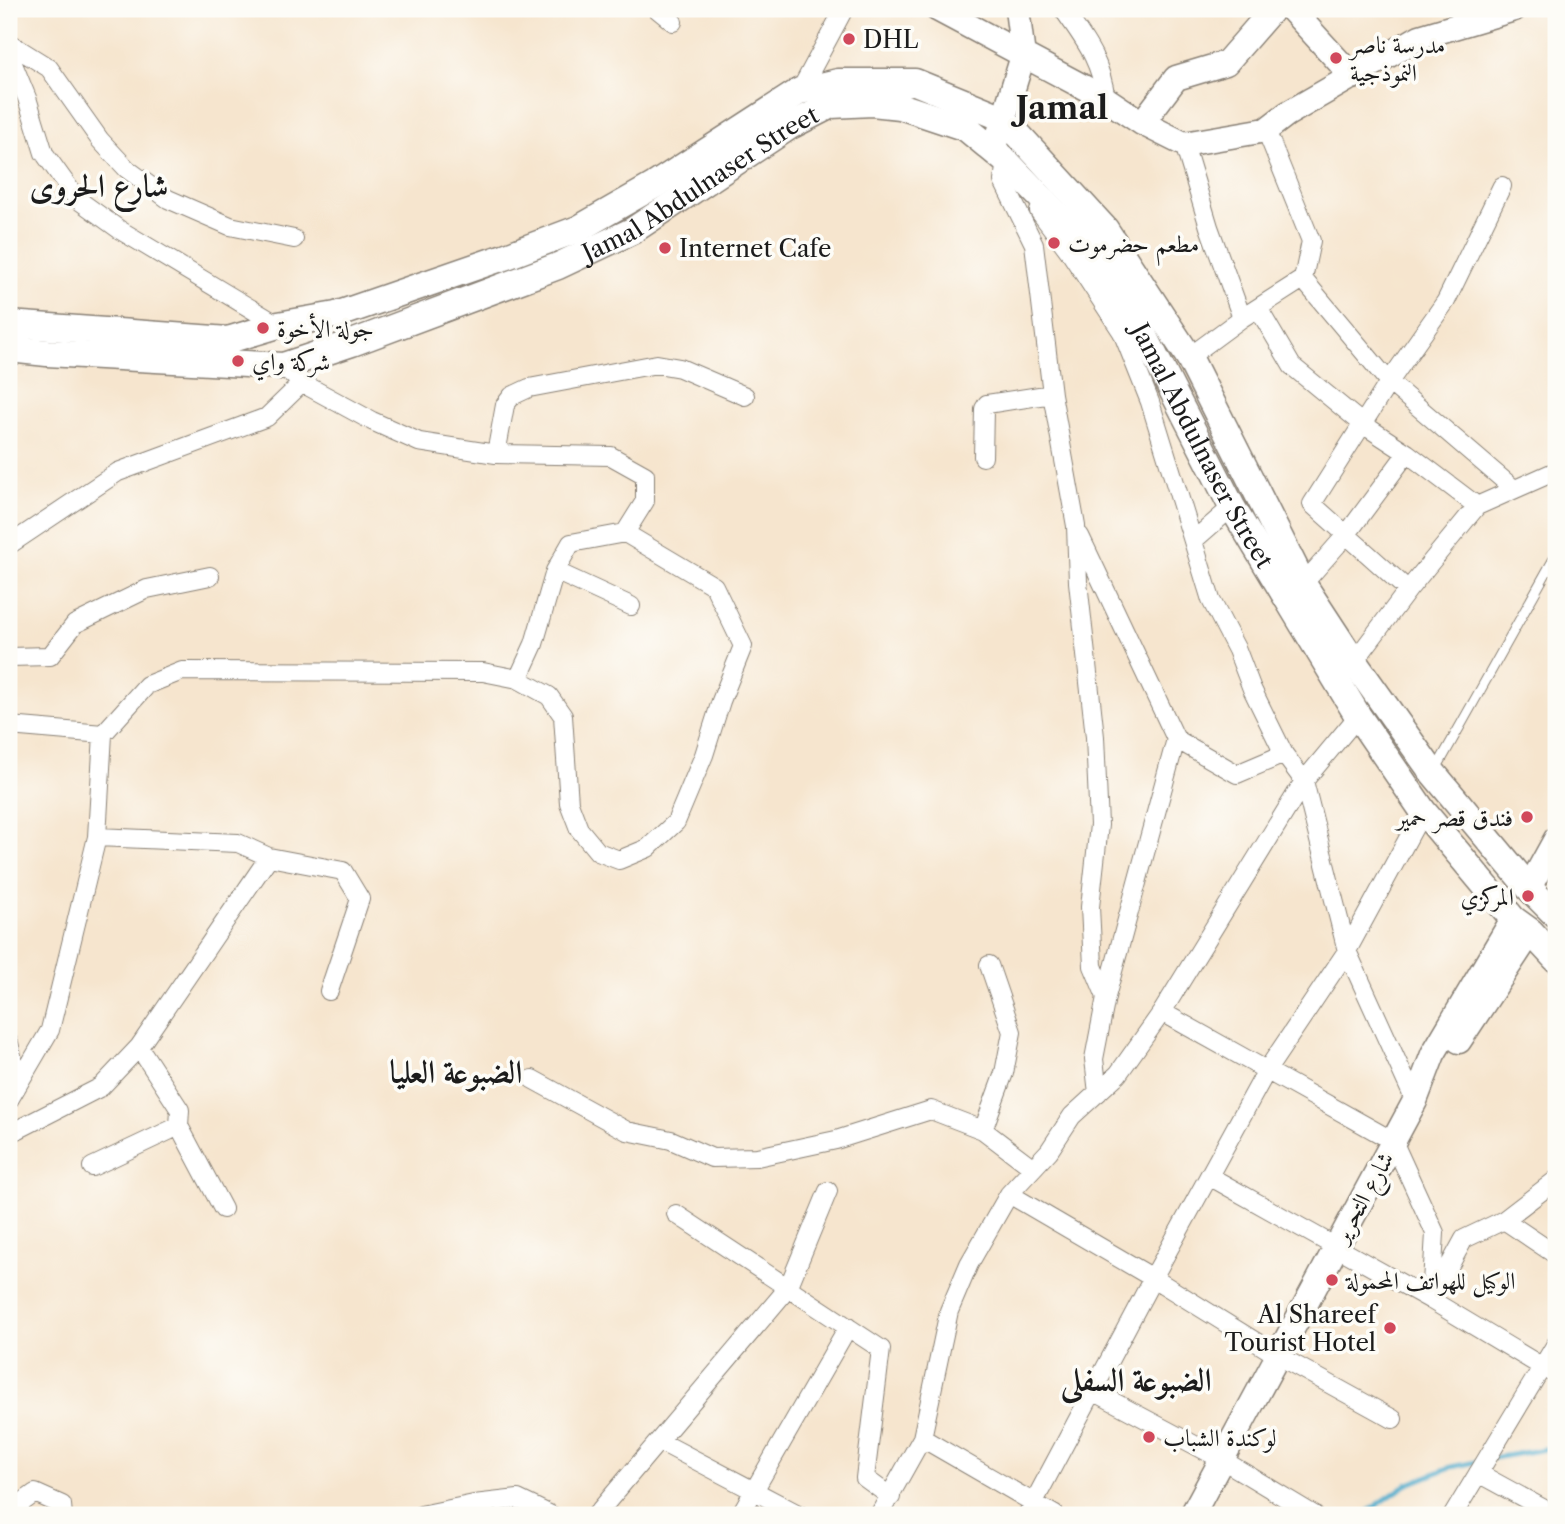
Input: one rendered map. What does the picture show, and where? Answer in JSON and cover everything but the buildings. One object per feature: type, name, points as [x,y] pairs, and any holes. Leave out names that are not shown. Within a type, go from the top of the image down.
[{"type":"main road","points":[[937,9],[1184,144],[1266,130],[1287,114],[1420,37],[1514,9]]},
{"type":"main road","points":[[1002,160],[1003,118],[1023,56],[1017,9]]},
{"type":"main road","points":[[1142,123],[1175,78],[1226,63],[1273,9]]},
{"type":"main road","points":[[1291,9],[1353,78]]},
{"type":"main road","name":"Jamal Abdulnaser Street","points":[[9,324],[228,340],[278,325],[336,315],[578,229],[655,185],[800,91],[838,82],[915,82],[1003,118],[1105,229],[1189,357],[1303,583],[1354,662],[1433,773],[1547,900]]},
{"type":"main road","name":"Jamal Abdulnaser Street","points":[[9,349],[293,374],[352,343],[546,271],[632,231],[790,125],[831,105],[872,103],[900,106],[966,128],[1002,160],[1095,254],[1139,325],[1232,508],[1358,716],[1423,811],[1522,926],[1556,959]]},
{"type":"main road","points":[[278,325],[263,338],[263,353],[267,359],[293,374]]},
{"type":"main road","points":[[1547,900],[1556,839]]},
{"type":"main road","name":"شارع التحرير","points":[[1192,1515],[1415,1101],[1433,1054],[1522,926]]},
{"type":"street","points":[[657,9],[673,22]]},
{"type":"street","points":[[800,91],[844,9]]},
{"type":"street","points":[[1063,9],[1093,52],[1102,74],[1106,99]]},
{"type":"street","points":[[9,43],[49,68],[100,140],[127,169],[168,199],[230,226],[294,239]]},
{"type":"street","points":[[9,54],[27,98],[44,153],[77,199],[120,230],[278,325]]},
{"type":"street","points":[[1189,357],[1242,318],[1303,279],[1311,241],[1266,130]]},
{"type":"street","points":[[1184,144],[1209,227],[1242,318]]},
{"type":"street","points":[[1002,160],[1003,181],[1034,244],[1052,394],[1076,526],[1078,582],[1095,737],[1099,825],[1090,907],[1093,966],[1106,997]]},
{"type":"street","points":[[1002,160],[1069,251],[1122,332],[1150,402],[1211,600],[1284,754],[1304,781],[1347,951],[1415,1101]]},
{"type":"street","points":[[1408,590],[1312,504],[1389,382],[1446,301],[1502,186]]},
{"type":"street","points":[[1303,279],[1389,382],[1514,489]]},
{"type":"street","points":[[1258,308],[1292,366],[1364,425],[1407,453],[1476,506]]},
{"type":"street","points":[[496,454],[505,405],[512,396],[529,388],[657,364],[680,368],[745,396]]},
{"type":"street","points":[[9,545],[118,472],[267,417],[293,374],[372,421],[419,442],[496,454],[611,456],[645,475],[645,501],[625,533]]},
{"type":"street","points":[[983,457],[984,409],[987,404],[1052,394]]},
{"type":"street","points":[[1303,583],[1347,534],[1407,453]]},
{"type":"street","points":[[1354,662],[1476,506],[1556,471]]},
{"type":"street","points":[[1193,541],[1232,508]]},
{"type":"street","points":[[1076,526],[1176,739],[1237,774],[1284,754]]},
{"type":"street","points":[[9,1100],[50,1030],[97,838],[103,734],[147,685],[182,671],[483,672],[518,679],[549,696],[563,716],[569,803],[579,829],[598,852],[618,860],[648,848],[676,822],[705,755],[721,701],[743,646],[714,586],[625,533],[571,543],[555,570],[534,644],[518,679]]},
{"type":"street","points":[[555,570],[631,606]]},
{"type":"street","points":[[9,657],[50,656],[75,624],[147,589],[210,576]]},
{"type":"street","points":[[879,1515],[922,1438],[949,1311],[969,1264],[1009,1194],[1049,1151],[1072,1116],[1118,1074],[1162,1012],[1304,781],[1358,716]]},
{"type":"street","points":[[9,726],[103,734]]},
{"type":"street","points":[[1098,1093],[1094,1059],[1106,997],[1176,739]]},
{"type":"street","points":[[1030,1509],[1268,1070],[1347,951],[1423,811]]},
{"type":"street","points":[[97,838],[238,843],[269,857],[343,870],[360,899],[329,991]]},
{"type":"street","points":[[9,1134],[101,1087],[139,1047],[269,857]]},
{"type":"street","points":[[983,1130],[1004,1073],[1013,1032],[989,965]]},
{"type":"street","points":[[1162,1012],[1393,1141],[1435,1233],[1431,1300]]},
{"type":"street","points":[[9,1043],[18,1081]]},
{"type":"street","points":[[139,1047],[180,1110],[179,1126],[223,1209]]},
{"type":"street","points":[[532,1079],[627,1131],[671,1140],[712,1157],[757,1157],[836,1140],[931,1110],[983,1130],[1033,1168]]},
{"type":"street","points":[[92,1167],[179,1126]]},
{"type":"street","points":[[1209,1176],[1431,1300],[1550,1371]]},
{"type":"street","points":[[1431,1300],[1464,1238],[1503,1220],[1556,1180]]},
{"type":"street","points":[[596,1515],[788,1288],[828,1191]]},
{"type":"street","points":[[1009,1194],[1153,1278],[1277,1355],[1393,1419]]},
{"type":"street","points":[[676,1214],[881,1349],[865,1478],[891,1497]]},
{"type":"street","points":[[1503,1220],[1556,1255]]},
{"type":"street","points":[[740,1515],[848,1327]]},
{"type":"street","points":[[1454,1515],[1506,1429],[1550,1371],[1556,1345]]},
{"type":"street","points":[[1093,1391],[1221,1459],[1314,1515]]},
{"type":"street","points":[[922,1438],[1030,1509],[1055,1515]]},
{"type":"street","points":[[659,1441],[800,1515]]},
{"type":"street","points":[[1478,1473],[1555,1515]]},
{"type":"street","points":[[9,1512],[35,1493],[62,1505],[63,1515]]},
{"type":"street","points":[[421,1515],[474,1504],[518,1499],[551,1515]]},
{"type":"lane","points":[[1433,773],[1556,555]]},
{"type":"waterway","points":[[1494,1458],[1556,1447]]},
{"type":"waterway","points":[[1363,1515],[1406,1485],[1451,1467],[1481,1461]]},
{"type":"place","name":"DHL","points":[[849,39]]},
{"type":"place","name":"مدرسة ناصر النموذجية","points":[[1336,58]]},
{"type":"place","name":"مطعم حضرموت","points":[[1054,243]]},
{"type":"place","name":"Internet Cafe","points":[[665,248]]},
{"type":"place","name":"جولة الأخوة","points":[[263,328]]},
{"type":"place","name":"شركة واي","points":[[238,361]]},
{"type":"place","name":"فندق قصر حمير","points":[[1527,817]]},
{"type":"place","name":"المركزي","points":[[1528,896]]},
{"type":"place","name":"الوكيل للهواتف المحمولة","points":[[1332,1280]]},
{"type":"place","name":"Al Shareef Tourist Hotel","points":[[1390,1328]]},
{"type":"place","name":"لوكندة الشباب","points":[[1149,1437]]},
{"type":"district","name":"Jamal","points":[[1062,107]]},
{"type":"district","name":"شارع الحروى","points":[[99,185]]},
{"type":"district","name":"الضبوعة العليا","points":[[456,1071]]},
{"type":"district","name":"الضبوعة السفلى","points":[[1136,1379]]}]
